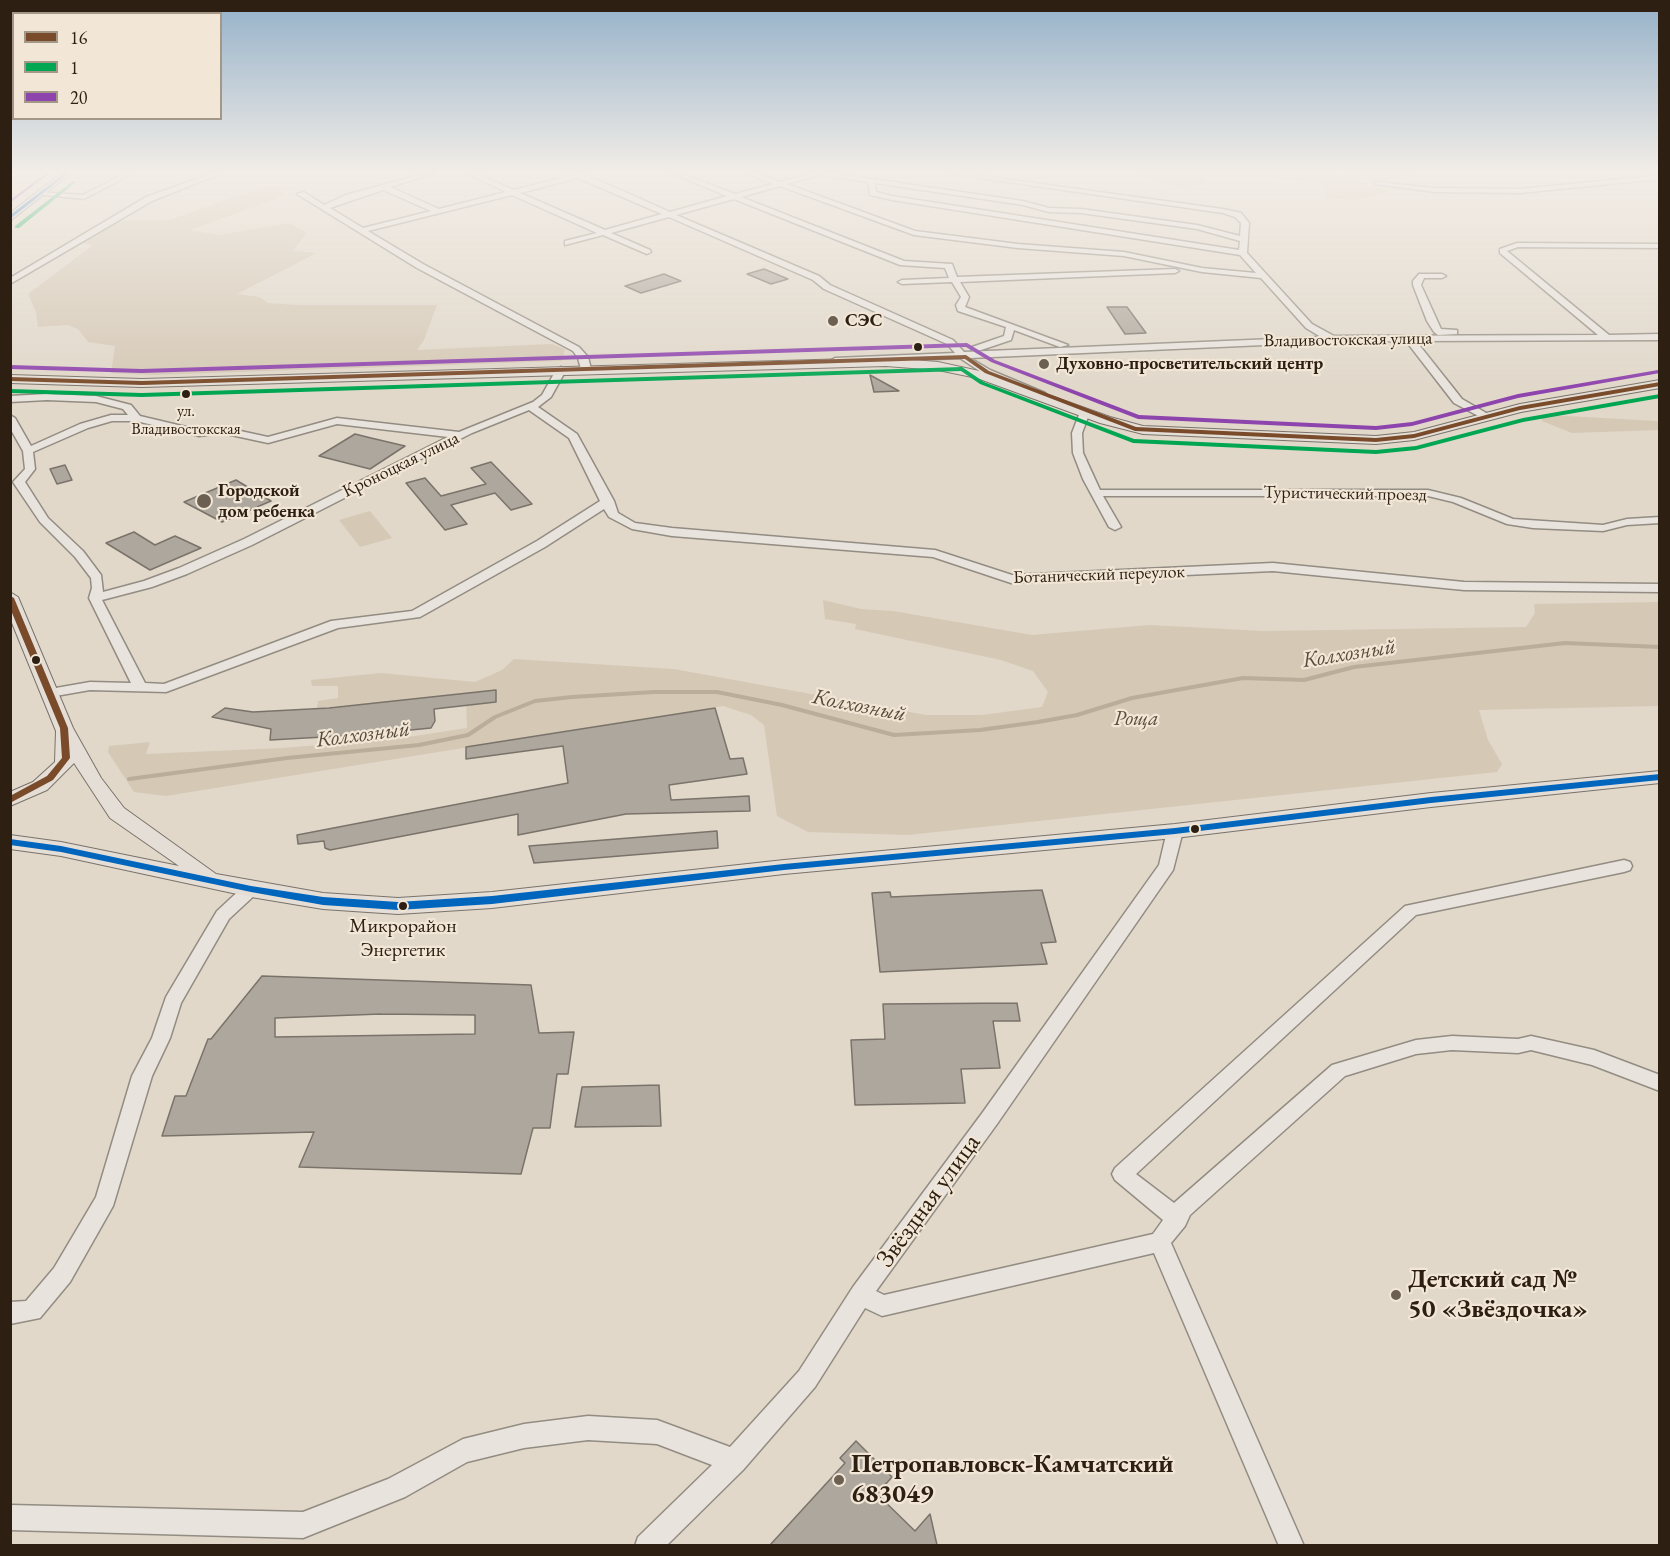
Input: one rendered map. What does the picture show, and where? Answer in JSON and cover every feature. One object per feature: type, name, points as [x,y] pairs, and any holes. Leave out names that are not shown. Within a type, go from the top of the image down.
[{"type":"main road","points":[[13,380],[142,383],[967,360],[1042,396],[1126,427],[1152,431],[1354,440],[1414,436],[1484,416],[1659,384]]},
{"type":"main road","points":[[10,597],[15,635],[33,656],[64,728],[93,780],[117,813],[213,880]]},
{"type":"main road","points":[[10,800],[40,786],[63,765],[66,758],[64,728]]},
{"type":"main road","points":[[10,842],[61,849],[252,889],[323,901],[398,906],[492,900],[795,866],[1175,831],[1431,800],[1659,777]]},
{"type":"street","points":[[10,282],[71,246]]},
{"type":"street","points":[[386,246],[576,349],[583,357],[586,369]]},
{"type":"street","points":[[633,246],[647,252]]},
{"type":"street","points":[[741,246],[816,278],[827,287],[950,342],[967,360]]},
{"type":"street","points":[[860,246],[910,265],[945,264],[949,266],[949,271],[956,278],[965,297],[960,305],[962,309],[1063,345]]},
{"type":"street","points":[[1015,246],[1124,254],[1202,270],[1266,276]]},
{"type":"street","points":[[1196,246],[1243,253],[1309,326],[1332,339]]},
{"type":"street","points":[[1243,253],[1244,246]]},
{"type":"street","points":[[1515,246],[1503,251],[1606,337]]},
{"type":"street","points":[[1604,246],[1659,246]]},
{"type":"street","points":[[902,282],[956,278],[1202,270]]},
{"type":"street","points":[[1442,276],[1425,275],[1417,281],[1437,332],[1506,332],[1529,337]]},
{"type":"street","points":[[967,360],[1008,338],[1011,326]]},
{"type":"street","points":[[967,360],[1063,345],[1319,333]]},
{"type":"street","name":"Владивостокская улица","points":[[967,360],[987,354],[1332,339],[1659,337]]},
{"type":"street","points":[[1409,339],[1458,401],[1484,416]]},
{"type":"street","name":"Кроноцкая улица","points":[[95,598],[148,584],[248,542],[460,435],[531,406],[546,397],[561,370]]},
{"type":"street","points":[[10,399],[46,397],[90,399],[127,407],[136,418]]},
{"type":"street","name":"Ботанический переулок","points":[[531,406],[573,436],[614,515],[632,526],[716,537],[916,551],[935,554],[1011,579],[1273,567],[1464,585],[1659,588]]},
{"type":"street","points":[[1085,412],[1077,433],[1078,453],[1115,527]]},
{"type":"street","points":[[10,418],[28,451],[30,469],[19,482],[44,520],[89,566],[97,578],[99,588],[95,598],[140,687]]},
{"type":"street","points":[[28,451],[111,418],[136,418],[199,433],[222,430],[268,440],[337,421],[460,435]]},
{"type":"street","name":"Туристический проезд","points":[[1096,493],[1428,493],[1457,500],[1512,522],[1533,525],[1603,528],[1659,520]]},
{"type":"street","points":[[50,693],[90,687],[153,689],[175,686],[336,624],[382,616],[415,614],[542,544],[608,501]]},
{"type":"street","name":"Звёздная улица","points":[[646,1545],[734,1461],[807,1379],[861,1294],[990,1118],[1167,866],[1175,831]]},
{"type":"street","points":[[1178,1219],[1122,1174],[1411,910],[1624,866]]},
{"type":"street","points":[[10,1313],[32,1311],[62,1275],[106,1200],[142,1076],[161,1038],[172,1002],[223,915],[252,889]]},
{"type":"street","points":[[861,1294],[882,1306],[1160,1242],[1178,1219],[1183,1208],[1339,1070],[1416,1047],[1452,1043],[1518,1046],[1531,1043],[1594,1058],[1659,1083]]},
{"type":"street","points":[[1160,1242],[1292,1545]]},
{"type":"street","points":[[10,1517],[303,1526],[396,1488],[463,1451],[524,1436],[588,1428],[657,1432],[734,1461]]},
{"type":"green space","points":[[92,246],[297,246],[293,251],[317,253],[237,294],[260,297],[268,303],[299,305],[437,305],[424,340],[417,350],[552,344],[565,349],[562,361],[150,375],[111,373],[115,346],[88,342],[78,329],[68,325],[38,327],[36,312],[28,294]]},
{"type":"green space","points":[[1542,416],[1656,421],[1659,422],[1659,430],[1572,433],[1542,421]]},
{"type":"green space","points":[[370,511],[392,538],[360,547],[339,520]]},
{"type":"green space","name":"Роща","points":[[823,600],[861,609],[893,611],[1032,635],[1149,625],[1265,631],[1526,627],[1535,613],[1534,604],[1659,602],[1659,706],[1479,710],[1488,740],[1502,764],[1497,772],[908,835],[808,832],[777,816],[764,725],[751,715],[723,706],[166,796],[134,792],[108,752],[109,746],[150,742],[146,754],[282,748],[395,739],[467,728],[466,696],[317,708],[318,701],[338,698],[338,686],[312,686],[311,680],[381,673],[475,682],[502,670],[514,659],[674,669],[926,715],[982,715],[1042,707],[1048,692],[1033,671],[1001,660],[855,629],[856,624],[825,619]]},
{"type":"building","points":[[764,269],[788,279],[771,284],[747,274]]},
{"type":"building","points":[[664,274],[681,281],[641,293],[625,286]]},
{"type":"building","points":[[1107,307],[1127,307],[1146,333],[1125,334]]},
{"type":"building","points":[[870,375],[899,391],[874,392]]},
{"type":"building","points":[[355,434],[405,446],[370,469],[319,456]]},
{"type":"building","points":[[491,462],[532,504],[511,510],[495,493],[451,505],[467,524],[445,530],[406,483],[425,478],[441,496],[486,484],[471,468]]},
{"type":"building","points":[[65,465],[72,480],[57,484],[50,469]]},
{"type":"building","name":"Городской дом ребенка","points":[[236,480],[271,501],[222,522],[184,502]]},
{"type":"building","points":[[134,532],[155,545],[175,536],[201,548],[150,570],[106,543]]},
{"type":"building","points":[[496,690],[496,702],[434,709],[435,721],[431,728],[360,735],[270,740],[271,729],[212,717],[225,708],[253,712],[329,708]]},
{"type":"building","points":[[715,708],[730,759],[743,758],[747,774],[669,785],[671,800],[749,796],[750,811],[626,814],[518,835],[518,814],[330,850],[325,848],[324,841],[298,844],[297,835],[568,783],[563,746],[466,759],[466,747]]},
{"type":"building","points":[[717,831],[718,848],[534,863],[529,846]]},
{"type":"building","points":[[1042,890],[1056,942],[1041,943],[1047,964],[880,972],[872,893],[890,892],[891,897]]},
{"type":"building","points":[[262,976],[531,985],[539,1033],[574,1032],[568,1074],[557,1074],[550,1128],[533,1128],[521,1174],[299,1167],[314,1132],[162,1136],[175,1096],[186,1096],[208,1039],[211,1039]],"holes":[[[381,1014],[475,1015],[475,1034],[275,1037],[275,1018]]]},
{"type":"building","points":[[1017,1003],[1020,1021],[993,1021],[1000,1068],[961,1069],[965,1103],[855,1105],[851,1040],[885,1039],[883,1004]]},
{"type":"building","points":[[659,1085],[661,1126],[575,1127],[582,1087]]},
{"type":"building","points":[[856,1441],[892,1477],[877,1494],[915,1531],[930,1514],[937,1545],[770,1545],[845,1463],[840,1458]]},
{"type":"waterway","name":"Колхозный","points":[[129,779],[287,758],[419,745],[468,735],[495,717],[535,701],[572,697],[654,692],[717,692],[782,705],[894,735],[980,730],[1038,722],[1077,715],[1132,698],[1243,678],[1304,680],[1354,667],[1565,643],[1660,647]]},
{"type":"transit line","name":"20","points":[[10,367],[142,371],[967,345],[993,361],[1138,417],[1376,428],[1412,424],[1518,396],[1658,372]]},
{"type":"transit line","name":"16","points":[[10,379],[142,383],[966,357],[987,372],[1135,429],[1376,440],[1414,436],[1520,408],[1660,384]]},
{"type":"transit line","name":"1","points":[[10,391],[142,395],[962,369],[982,383],[1133,441],[1376,452],[1416,448],[1523,420],[1660,396]]},
{"type":"transit line","name":"16","points":[[10,598],[64,728],[66,758],[50,778],[10,800]]},
{"type":"transit line","points":[[10,842],[61,849],[251,889],[323,901],[398,906],[492,900],[784,867],[1175,831],[1431,800],[1660,777]]},
{"type":"place","name":"СЭС","points":[[833,321]]},
{"type":"place","name":"Духовно-просветительский центр","points":[[1044,364]]},
{"type":"place","name":"ул. Владивостокская","points":[[186,394]]},
{"type":"place","name":"Городской дом ребенка","points":[[204,501]]},
{"type":"place","name":"Микрорайон Энергетик","points":[[403,906]]},
{"type":"place","name":"Детский сад № 50 «Звёздочка»","points":[[1396,1295]]},
{"type":"place","name":"Петропавловск-Камчатский 683049","points":[[839,1480]]}]
